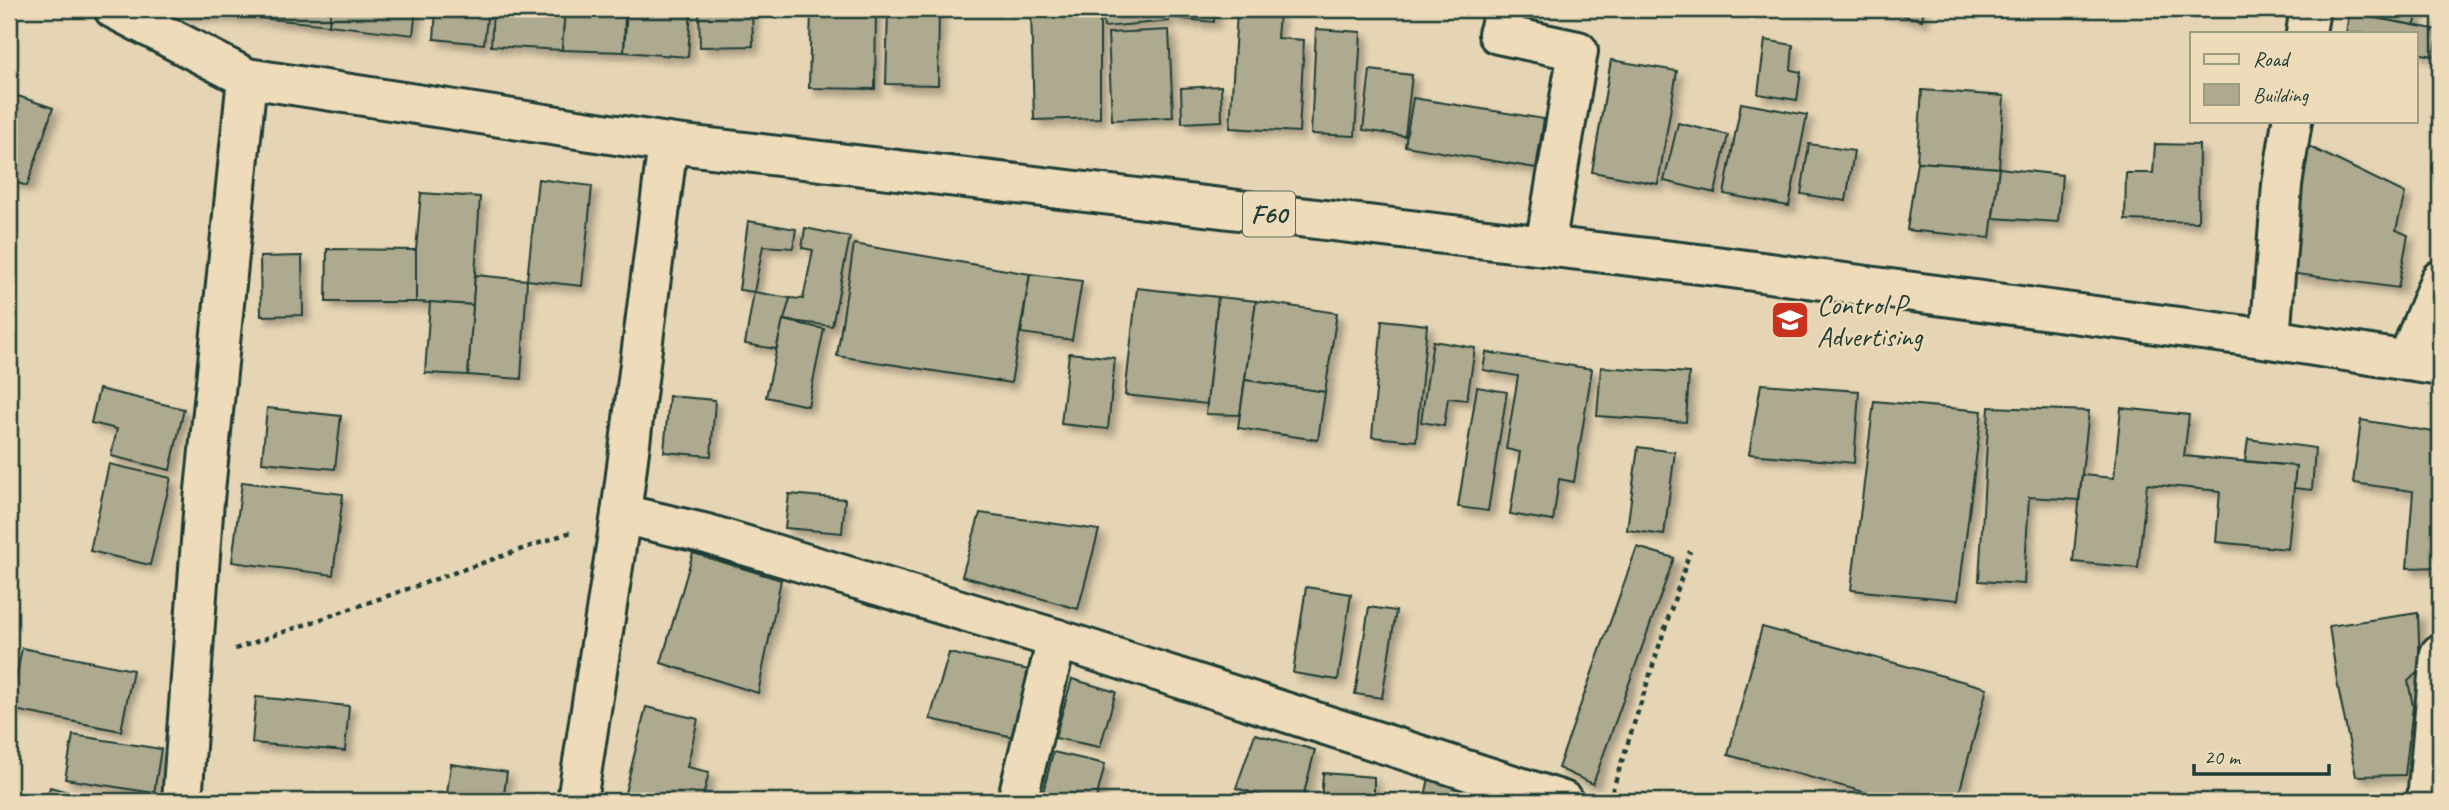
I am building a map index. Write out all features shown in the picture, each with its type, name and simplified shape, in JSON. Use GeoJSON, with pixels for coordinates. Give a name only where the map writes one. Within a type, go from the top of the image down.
{"type":"FeatureCollection","features":[{"type":"Feature","properties":{"kind":"street","name":"F60"},"geometry":{"type":"LineString","coordinates":[[114,9],[247,78],[668,143],[1730,268],[2270,339],[2423,364]]}},
{"type":"Feature","properties":{"kind":"street"},"geometry":{"type":"LineString","coordinates":[[1506,9],[1498,34],[1578,51],[1545,246]]}},
{"type":"Feature","properties":{"kind":"street"},"geometry":{"type":"LineString","coordinates":[[2306,32],[2310,9]]}},
{"type":"Feature","properties":{"kind":"street"},"geometry":{"type":"LineString","coordinates":[[182,801],[204,500],[247,78]]}},
{"type":"Feature","properties":{"kind":"street"},"geometry":{"type":"LineString","coordinates":[[2270,339],[2282,186],[2292,122]]}},
{"type":"Feature","properties":{"kind":"street"},"geometry":{"type":"LineString","coordinates":[[577,801],[621,514],[668,143]]}},
{"type":"Feature","properties":{"kind":"street"},"geometry":{"type":"LineString","coordinates":[[2423,364],[2440,280]]}},
{"type":"Feature","properties":{"kind":"street"},"geometry":{"type":"LineString","coordinates":[[621,514],[708,534],[1057,639],[1563,801]]}},
{"type":"Feature","properties":{"kind":"street"},"geometry":{"type":"LineString","coordinates":[[1017,801],[1057,639]]}},
{"type":"Feature","properties":{"kind":"street"},"geometry":{"type":"LineString","coordinates":[[2427,801],[2440,654]]}},
{"type":"Feature","properties":{"kind":"path"},"geometry":{"type":"LineString","coordinates":[[192,664],[621,514]]}},
{"type":"Feature","properties":{"kind":"path"},"geometry":{"type":"LineString","coordinates":[[1609,801],[1690,551]]}},
{"type":"Feature","properties":{"kind":"building"},"geometry":{"type":"Polygon","coordinates":[[[179,9],[240,9],[240,17],[179,14],[179,9]]]}},
{"type":"Feature","properties":{"kind":"building"},"geometry":{"type":"Polygon","coordinates":[[[240,9],[331,9],[329,25],[240,16],[240,9]]]}},
{"type":"Feature","properties":{"kind":"building"},"geometry":{"type":"Polygon","coordinates":[[[331,9],[416,9],[413,35],[329,25],[331,9]]]}},
{"type":"Feature","properties":{"kind":"building"},"geometry":{"type":"Polygon","coordinates":[[[436,9],[488,9],[484,44],[434,39],[436,9]]]}},
{"type":"Feature","properties":{"kind":"building"},"geometry":{"type":"Polygon","coordinates":[[[493,9],[565,9],[562,50],[491,46],[493,9]]]}},
{"type":"Feature","properties":{"kind":"building"},"geometry":{"type":"Polygon","coordinates":[[[565,9],[625,9],[624,52],[562,50],[565,9]]]}},
{"type":"Feature","properties":{"kind":"building"},"geometry":{"type":"Polygon","coordinates":[[[627,9],[691,9],[688,57],[624,52],[627,9]]]}},
{"type":"Feature","properties":{"kind":"building"},"geometry":{"type":"Polygon","coordinates":[[[699,9],[752,9],[753,46],[700,47],[699,9]]]}},
{"type":"Feature","properties":{"kind":"building"},"geometry":{"type":"Polygon","coordinates":[[[811,9],[876,9],[875,89],[809,88],[811,9]]]}},
{"type":"Feature","properties":{"kind":"building"},"geometry":{"type":"Polygon","coordinates":[[[888,9],[939,9],[938,85],[886,84],[888,9]]]}},
{"type":"Feature","properties":{"kind":"building"},"geometry":{"type":"Polygon","coordinates":[[[1031,9],[1100,9],[1100,118],[1034,120],[1031,9]]]}},
{"type":"Feature","properties":{"kind":"building"},"geometry":{"type":"Polygon","coordinates":[[[1102,9],[1167,9],[1169,21],[1104,27],[1102,9]]]}},
{"type":"Feature","properties":{"kind":"building"},"geometry":{"type":"Polygon","coordinates":[[[1174,9],[1215,9],[1214,22],[1173,18],[1174,9]]]}},
{"type":"Feature","properties":{"kind":"building"},"geometry":{"type":"Polygon","coordinates":[[[1877,9],[1924,9],[1922,20],[1877,9]]]}},
{"type":"Feature","properties":{"kind":"building"},"geometry":{"type":"Polygon","coordinates":[[[2365,9],[2418,9],[2415,25],[2364,16],[2365,9]]]}},
{"type":"Feature","properties":{"kind":"building"},"geometry":{"type":"Polygon","coordinates":[[[1237,11],[1279,14],[1277,38],[1304,40],[1299,132],[1230,128],[1237,11]]]}},
{"type":"Feature","properties":{"kind":"building"},"geometry":{"type":"Polygon","coordinates":[[[2349,13],[2439,30],[2434,56],[2418,53],[2418,32],[2346,32],[2349,13]]]}},
{"type":"Feature","properties":{"kind":"building"},"geometry":{"type":"Polygon","coordinates":[[[1316,29],[1361,32],[1355,136],[1311,134],[1316,29]]]}},
{"type":"Feature","properties":{"kind":"building"},"geometry":{"type":"Polygon","coordinates":[[[1169,30],[1173,117],[1112,120],[1108,33],[1169,30]]]}},
{"type":"Feature","properties":{"kind":"building"},"geometry":{"type":"Polygon","coordinates":[[[1765,40],[1793,45],[1791,70],[1801,72],[1797,100],[1758,94],[1765,40]]]}},
{"type":"Feature","properties":{"kind":"building"},"geometry":{"type":"Polygon","coordinates":[[[1611,60],[1677,71],[1658,184],[1592,172],[1611,60]]]}},
{"type":"Feature","properties":{"kind":"building"},"geometry":{"type":"Polygon","coordinates":[[[1370,70],[1412,75],[1405,136],[1363,130],[1370,70]]]}},
{"type":"Feature","properties":{"kind":"building"},"geometry":{"type":"Polygon","coordinates":[[[1221,86],[1222,121],[1182,123],[1181,88],[1221,86]]]}},
{"type":"Feature","properties":{"kind":"building"},"geometry":{"type":"Polygon","coordinates":[[[1922,90],[2004,96],[1999,168],[1917,162],[1922,90]]]}},
{"type":"Feature","properties":{"kind":"building"},"geometry":{"type":"Polygon","coordinates":[[[9,93],[53,108],[27,186],[9,180],[9,93]]]}},
{"type":"Feature","properties":{"kind":"building"},"geometry":{"type":"Polygon","coordinates":[[[1413,98],[1544,119],[1536,168],[1405,146],[1413,98]]]}},
{"type":"Feature","properties":{"kind":"building"},"geometry":{"type":"Polygon","coordinates":[[[1741,103],[1807,115],[1789,206],[1724,194],[1741,103]]]}},
{"type":"Feature","properties":{"kind":"building"},"geometry":{"type":"Polygon","coordinates":[[[1678,123],[1728,135],[1715,193],[1664,181],[1678,123]]]}},
{"type":"Feature","properties":{"kind":"building"},"geometry":{"type":"Polygon","coordinates":[[[1809,144],[1854,151],[1846,201],[1801,194],[1809,144]]]}},
{"type":"Feature","properties":{"kind":"building"},"geometry":{"type":"Polygon","coordinates":[[[2155,144],[2199,145],[2198,222],[2125,220],[2126,173],[2153,173],[2155,144]]]}},
{"type":"Feature","properties":{"kind":"building"},"geometry":{"type":"Polygon","coordinates":[[[2308,146],[2405,193],[2396,230],[2408,235],[2398,288],[2290,273],[2308,146]]]}},
{"type":"Feature","properties":{"kind":"building"},"geometry":{"type":"Polygon","coordinates":[[[1917,162],[1999,168],[1990,238],[1907,230],[1917,162]]]}},
{"type":"Feature","properties":{"kind":"building"},"geometry":{"type":"Polygon","coordinates":[[[1999,168],[2062,175],[2058,222],[1993,218],[1999,168]]]}},
{"type":"Feature","properties":{"kind":"building"},"geometry":{"type":"Polygon","coordinates":[[[538,179],[592,186],[582,286],[527,280],[538,179]]]}},
{"type":"Feature","properties":{"kind":"building"},"geometry":{"type":"Polygon","coordinates":[[[421,193],[480,197],[473,305],[416,302],[416,250],[421,193]]]}},
{"type":"Feature","properties":{"kind":"building"},"geometry":{"type":"Polygon","coordinates":[[[748,221],[796,229],[793,248],[763,246],[754,292],[739,290],[748,221]]]}},
{"type":"Feature","properties":{"kind":"building"},"geometry":{"type":"Polygon","coordinates":[[[805,228],[850,237],[832,326],[783,320],[790,298],[803,299],[813,250],[802,248],[805,228]]]}},
{"type":"Feature","properties":{"kind":"building"},"geometry":{"type":"Polygon","coordinates":[[[854,244],[1030,274],[1011,383],[837,356],[854,244]]]}},
{"type":"Feature","properties":{"kind":"building"},"geometry":{"type":"Polygon","coordinates":[[[327,249],[416,250],[416,302],[326,302],[327,249]]]}},
{"type":"Feature","properties":{"kind":"building"},"geometry":{"type":"Polygon","coordinates":[[[302,256],[303,315],[261,316],[260,257],[302,256]]]}},
{"type":"Feature","properties":{"kind":"building"},"geometry":{"type":"Polygon","coordinates":[[[1030,274],[1082,281],[1072,340],[1021,333],[1030,274]]]}},
{"type":"Feature","properties":{"kind":"building"},"geometry":{"type":"Polygon","coordinates":[[[475,275],[527,280],[521,379],[468,375],[475,275]]]}},
{"type":"Feature","properties":{"kind":"building"},"geometry":{"type":"Polygon","coordinates":[[[1137,288],[1218,297],[1207,404],[1125,395],[1137,288]]]}},
{"type":"Feature","properties":{"kind":"building"},"geometry":{"type":"Polygon","coordinates":[[[754,292],[790,298],[776,349],[745,344],[754,292]]]}},
{"type":"Feature","properties":{"kind":"building"},"geometry":{"type":"Polygon","coordinates":[[[1218,297],[1256,301],[1240,415],[1206,414],[1218,297]]]}},
{"type":"Feature","properties":{"kind":"building"},"geometry":{"type":"Polygon","coordinates":[[[1256,301],[1337,313],[1325,392],[1245,380],[1256,301]]]}},
{"type":"Feature","properties":{"kind":"building"},"geometry":{"type":"Polygon","coordinates":[[[430,302],[473,305],[468,375],[425,373],[430,302]]]}},
{"type":"Feature","properties":{"kind":"building"},"geometry":{"type":"Polygon","coordinates":[[[783,320],[824,329],[808,406],[766,397],[783,320]]]}},
{"type":"Feature","properties":{"kind":"building"},"geometry":{"type":"Polygon","coordinates":[[[1382,320],[1427,325],[1416,441],[1372,437],[1382,320]]]}},
{"type":"Feature","properties":{"kind":"building"},"geometry":{"type":"Polygon","coordinates":[[[1433,341],[1475,348],[1467,400],[1448,398],[1444,426],[1421,422],[1433,341]]]}},
{"type":"Feature","properties":{"kind":"building"},"geometry":{"type":"Polygon","coordinates":[[[1486,352],[1592,369],[1574,482],[1559,479],[1553,521],[1510,514],[1520,452],[1506,449],[1518,376],[1483,370],[1486,352]]]}},
{"type":"Feature","properties":{"kind":"building"},"geometry":{"type":"Polygon","coordinates":[[[1069,353],[1115,358],[1108,429],[1061,424],[1069,353]]]}},
{"type":"Feature","properties":{"kind":"building"},"geometry":{"type":"Polygon","coordinates":[[[1601,367],[1689,373],[1686,422],[1597,416],[1601,367]]]}},
{"type":"Feature","properties":{"kind":"building"},"geometry":{"type":"Polygon","coordinates":[[[1245,380],[1325,392],[1318,440],[1238,428],[1245,380]]]}},
{"type":"Feature","properties":{"kind":"building"},"geometry":{"type":"Polygon","coordinates":[[[1761,384],[1859,391],[1854,463],[1749,454],[1761,384]]]}},
{"type":"Feature","properties":{"kind":"building"},"geometry":{"type":"Polygon","coordinates":[[[1477,387],[1507,392],[1488,511],[1458,507],[1477,387]]]}},
{"type":"Feature","properties":{"kind":"building"},"geometry":{"type":"Polygon","coordinates":[[[99,389],[184,409],[170,470],[111,456],[117,429],[91,423],[99,389]]]}},
{"type":"Feature","properties":{"kind":"building"},"geometry":{"type":"Polygon","coordinates":[[[669,396],[715,400],[711,456],[664,452],[669,396]]]}},
{"type":"Feature","properties":{"kind":"building"},"geometry":{"type":"Polygon","coordinates":[[[1874,401],[1982,411],[1958,600],[1851,590],[1874,401]]]}},
{"type":"Feature","properties":{"kind":"building"},"geometry":{"type":"Polygon","coordinates":[[[1989,407],[2089,411],[2079,500],[2029,497],[2024,584],[1979,581],[1989,407]]]}},
{"type":"Feature","properties":{"kind":"building"},"geometry":{"type":"Polygon","coordinates":[[[267,408],[341,416],[335,469],[262,462],[267,408]]]}},
{"type":"Feature","properties":{"kind":"building"},"geometry":{"type":"Polygon","coordinates":[[[2121,408],[2189,415],[2184,456],[2296,466],[2288,549],[2216,542],[2220,491],[2147,484],[2138,568],[2073,562],[2082,475],[2114,478],[2121,408]]]}},
{"type":"Feature","properties":{"kind":"building"},"geometry":{"type":"Polygon","coordinates":[[[2361,420],[2440,433],[2440,567],[2407,568],[2413,491],[2353,483],[2361,420]]]}},
{"type":"Feature","properties":{"kind":"building"},"geometry":{"type":"Polygon","coordinates":[[[2248,439],[2315,448],[2312,490],[2294,488],[2296,466],[2245,461],[2248,439]]]}},
{"type":"Feature","properties":{"kind":"building"},"geometry":{"type":"Polygon","coordinates":[[[1638,447],[1675,452],[1664,535],[1627,530],[1638,447]]]}},
{"type":"Feature","properties":{"kind":"building"},"geometry":{"type":"Polygon","coordinates":[[[109,464],[171,478],[150,565],[90,551],[109,464]]]}},
{"type":"Feature","properties":{"kind":"building"},"geometry":{"type":"Polygon","coordinates":[[[242,482],[343,494],[333,575],[232,562],[242,482]]]}},
{"type":"Feature","properties":{"kind":"building"},"geometry":{"type":"Polygon","coordinates":[[[789,494],[845,499],[842,533],[785,528],[789,494]]]}},
{"type":"Feature","properties":{"kind":"building"},"geometry":{"type":"Polygon","coordinates":[[[980,513],[1099,530],[1078,609],[962,576],[980,513]]]}},
{"type":"Feature","properties":{"kind":"building"},"geometry":{"type":"Polygon","coordinates":[[[1637,547],[1674,558],[1593,784],[1558,768],[1637,547]]]}},
{"type":"Feature","properties":{"kind":"building"},"geometry":{"type":"Polygon","coordinates":[[[693,553],[781,580],[758,693],[661,663],[693,553]]]}},
{"type":"Feature","properties":{"kind":"building"},"geometry":{"type":"Polygon","coordinates":[[[1306,587],[1351,594],[1338,680],[1293,673],[1306,587]]]}},
{"type":"Feature","properties":{"kind":"building"},"geometry":{"type":"Polygon","coordinates":[[[1369,607],[1396,611],[1382,698],[1355,694],[1369,607]]]}},
{"type":"Feature","properties":{"kind":"building"},"geometry":{"type":"Polygon","coordinates":[[[2418,613],[2420,670],[2408,681],[2413,706],[2405,775],[2356,776],[2329,626],[2418,613]]]}},
{"type":"Feature","properties":{"kind":"building"},"geometry":{"type":"Polygon","coordinates":[[[1762,627],[1987,688],[1957,801],[1897,801],[1728,755],[1762,627]]]}},
{"type":"Feature","properties":{"kind":"building"},"geometry":{"type":"Polygon","coordinates":[[[22,648],[133,670],[121,731],[10,709],[22,648]]]}},
{"type":"Feature","properties":{"kind":"building"},"geometry":{"type":"Polygon","coordinates":[[[949,653],[1029,670],[1014,737],[930,719],[949,653]]]}},
{"type":"Feature","properties":{"kind":"building"},"geometry":{"type":"Polygon","coordinates":[[[1072,679],[1116,692],[1100,747],[1055,738],[1072,679]]]}},
{"type":"Feature","properties":{"kind":"building"},"geometry":{"type":"Polygon","coordinates":[[[256,697],[349,706],[345,751],[252,743],[256,697]]]}},
{"type":"Feature","properties":{"kind":"building"},"geometry":{"type":"Polygon","coordinates":[[[646,707],[698,719],[687,767],[709,772],[702,801],[623,801],[646,707]]]}},
{"type":"Feature","properties":{"kind":"building"},"geometry":{"type":"Polygon","coordinates":[[[1255,734],[1315,750],[1302,801],[1281,801],[1236,788],[1255,734]]]}},
{"type":"Feature","properties":{"kind":"building"},"geometry":{"type":"Polygon","coordinates":[[[73,735],[161,749],[154,793],[65,779],[73,735]]]}},
{"type":"Feature","properties":{"kind":"building"},"geometry":{"type":"Polygon","coordinates":[[[1053,752],[1105,764],[1096,800],[1103,801],[1041,801],[1053,752]]]}},
{"type":"Feature","properties":{"kind":"building"},"geometry":{"type":"Polygon","coordinates":[[[451,764],[507,772],[503,801],[446,801],[451,764]]]}},
{"type":"Feature","properties":{"kind":"building"},"geometry":{"type":"Polygon","coordinates":[[[1323,773],[1374,777],[1374,801],[1321,801],[1323,773]]]}},
{"type":"Feature","properties":{"kind":"building"},"geometry":{"type":"Polygon","coordinates":[[[1429,778],[1475,787],[1473,801],[1424,801],[1429,778]]]}},
{"type":"Feature","properties":{"kind":"building"},"geometry":{"type":"Polygon","coordinates":[[[50,787],[99,801],[46,801],[50,787]]]}},
{"type":"Feature","properties":{"kind":"building"},"geometry":{"type":"Polygon","coordinates":[[[2338,796],[2375,801],[2338,801],[2338,796]]]}},
{"type":"Feature","properties":{"kind":"place","name":"Control P Advertising"},"geometry":{"type":"Point","coordinates":[1790,320]}}]}
